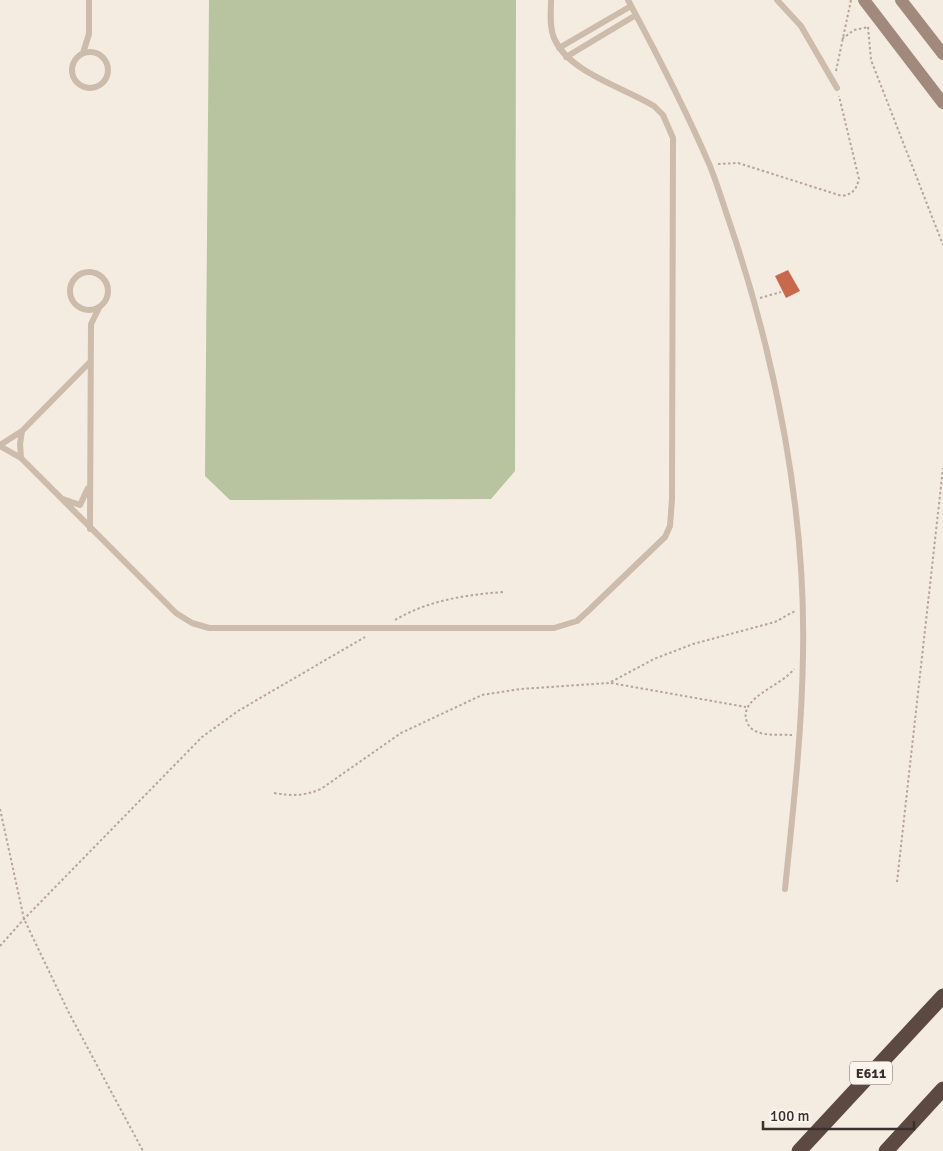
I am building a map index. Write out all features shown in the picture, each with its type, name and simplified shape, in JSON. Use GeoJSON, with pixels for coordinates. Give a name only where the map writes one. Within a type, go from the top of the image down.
{"type":"FeatureCollection","features":[{"type":"Feature","properties":{"kind":"highway"},"geometry":{"type":"LineString","coordinates":[[927,1012],[943,985]]}},
{"type":"Feature","properties":{"kind":"highway","name":"E611"},"geometry":{"type":"LineString","coordinates":[[799,1151],[943,996]]}},
{"type":"Feature","properties":{"kind":"highway"},"geometry":{"type":"LineString","coordinates":[[886,1151],[943,1090]]}},
{"type":"Feature","properties":{"kind":"main road"},"geometry":{"type":"LineString","coordinates":[[864,0],[943,103]]}},
{"type":"Feature","properties":{"kind":"main road"},"geometry":{"type":"LineString","coordinates":[[901,0],[943,54]]}},
{"type":"Feature","properties":{"kind":"lane"},"geometry":{"type":"LineString","coordinates":[[89,0],[89,34],[83,53],[74,60],[72,72],[76,82],[87,88],[98,86],[106,78],[108,66],[106,61],[97,53],[89,34]]}},
{"type":"Feature","properties":{"kind":"lane"},"geometry":{"type":"LineString","coordinates":[[90,362],[22,431],[0,446],[21,458],[176,613],[192,623],[210,628],[228,629],[554,628],[566,626],[587,612],[648,556],[665,537],[670,526],[672,499],[673,138],[663,115],[654,106],[566,57],[559,48],[551,25],[551,0]]}},
{"type":"Feature","properties":{"kind":"lane"},"geometry":{"type":"LineString","coordinates":[[777,0],[801,26],[838,88]]}},
{"type":"Feature","properties":{"kind":"lane"},"geometry":{"type":"LineString","coordinates":[[559,48],[629,3],[710,168],[755,299],[776,397],[790,480],[801,571],[803,654],[799,735],[785,889]]}},
{"type":"Feature","properties":{"kind":"lane"},"geometry":{"type":"LineString","coordinates":[[566,57],[636,15]]}},
{"type":"Feature","properties":{"kind":"lane"},"geometry":{"type":"LineString","coordinates":[[83,53],[97,53]]}},
{"type":"Feature","properties":{"kind":"lane"},"geometry":{"type":"LineString","coordinates":[[90,324],[80,308],[72,300],[70,294],[72,282],[81,274],[92,272],[103,278],[108,288],[106,300],[98,308],[90,324],[90,529]]}},
{"type":"Feature","properties":{"kind":"lane"},"geometry":{"type":"LineString","coordinates":[[80,308],[89,310],[98,308]]}},
{"type":"Feature","properties":{"kind":"lane"},"geometry":{"type":"LineString","coordinates":[[21,458],[20,444],[22,431]]}},
{"type":"Feature","properties":{"kind":"lane"},"geometry":{"type":"LineString","coordinates":[[57,496],[80,505],[84,500],[90,480]]}},
{"type":"Feature","properties":{"kind":"path"},"geometry":{"type":"LineString","coordinates":[[710,168],[728,162],[738,163],[842,196],[851,194],[857,188],[859,179],[838,88],[837,64],[850,0]]}},
{"type":"Feature","properties":{"kind":"path"},"geometry":{"type":"LineString","coordinates":[[842,40],[854,30],[868,27],[886,30]]}},
{"type":"Feature","properties":{"kind":"path"},"geometry":{"type":"LineString","coordinates":[[868,27],[871,60],[943,245]]}},
{"type":"Feature","properties":{"kind":"path"},"geometry":{"type":"LineString","coordinates":[[755,299],[781,292]]}},
{"type":"Feature","properties":{"kind":"path"},"geometry":{"type":"LineString","coordinates":[[897,882],[943,468]]}},
{"type":"Feature","properties":{"kind":"path"},"geometry":{"type":"LineString","coordinates":[[0,946],[24,919],[202,738],[238,711],[378,630],[424,606],[449,598],[503,592]]}},
{"type":"Feature","properties":{"kind":"path"},"geometry":{"type":"LineString","coordinates":[[609,683],[654,659],[693,644],[774,622],[802,605]]}},
{"type":"Feature","properties":{"kind":"path"},"geometry":{"type":"LineString","coordinates":[[799,735],[756,732],[748,726],[745,717],[746,707],[751,701],[789,675],[803,654]]}},
{"type":"Feature","properties":{"kind":"path"},"geometry":{"type":"LineString","coordinates":[[274,793],[291,796],[307,795],[321,790],[401,733],[482,696],[520,688],[609,683],[746,707]]}},
{"type":"Feature","properties":{"kind":"path"},"geometry":{"type":"LineString","coordinates":[[0,809],[24,919],[69,1014],[143,1151]]}},
{"type":"Feature","properties":{"kind":"green space"},"geometry":{"type":"Polygon","coordinates":[[[209,0],[516,0],[515,471],[491,499],[230,500],[205,476],[209,0]]]}},
{"type":"Feature","properties":{"kind":"building"},"geometry":{"type":"Polygon","coordinates":[[[788,270],[800,291],[786,298],[775,276],[788,270]]]}}]}
